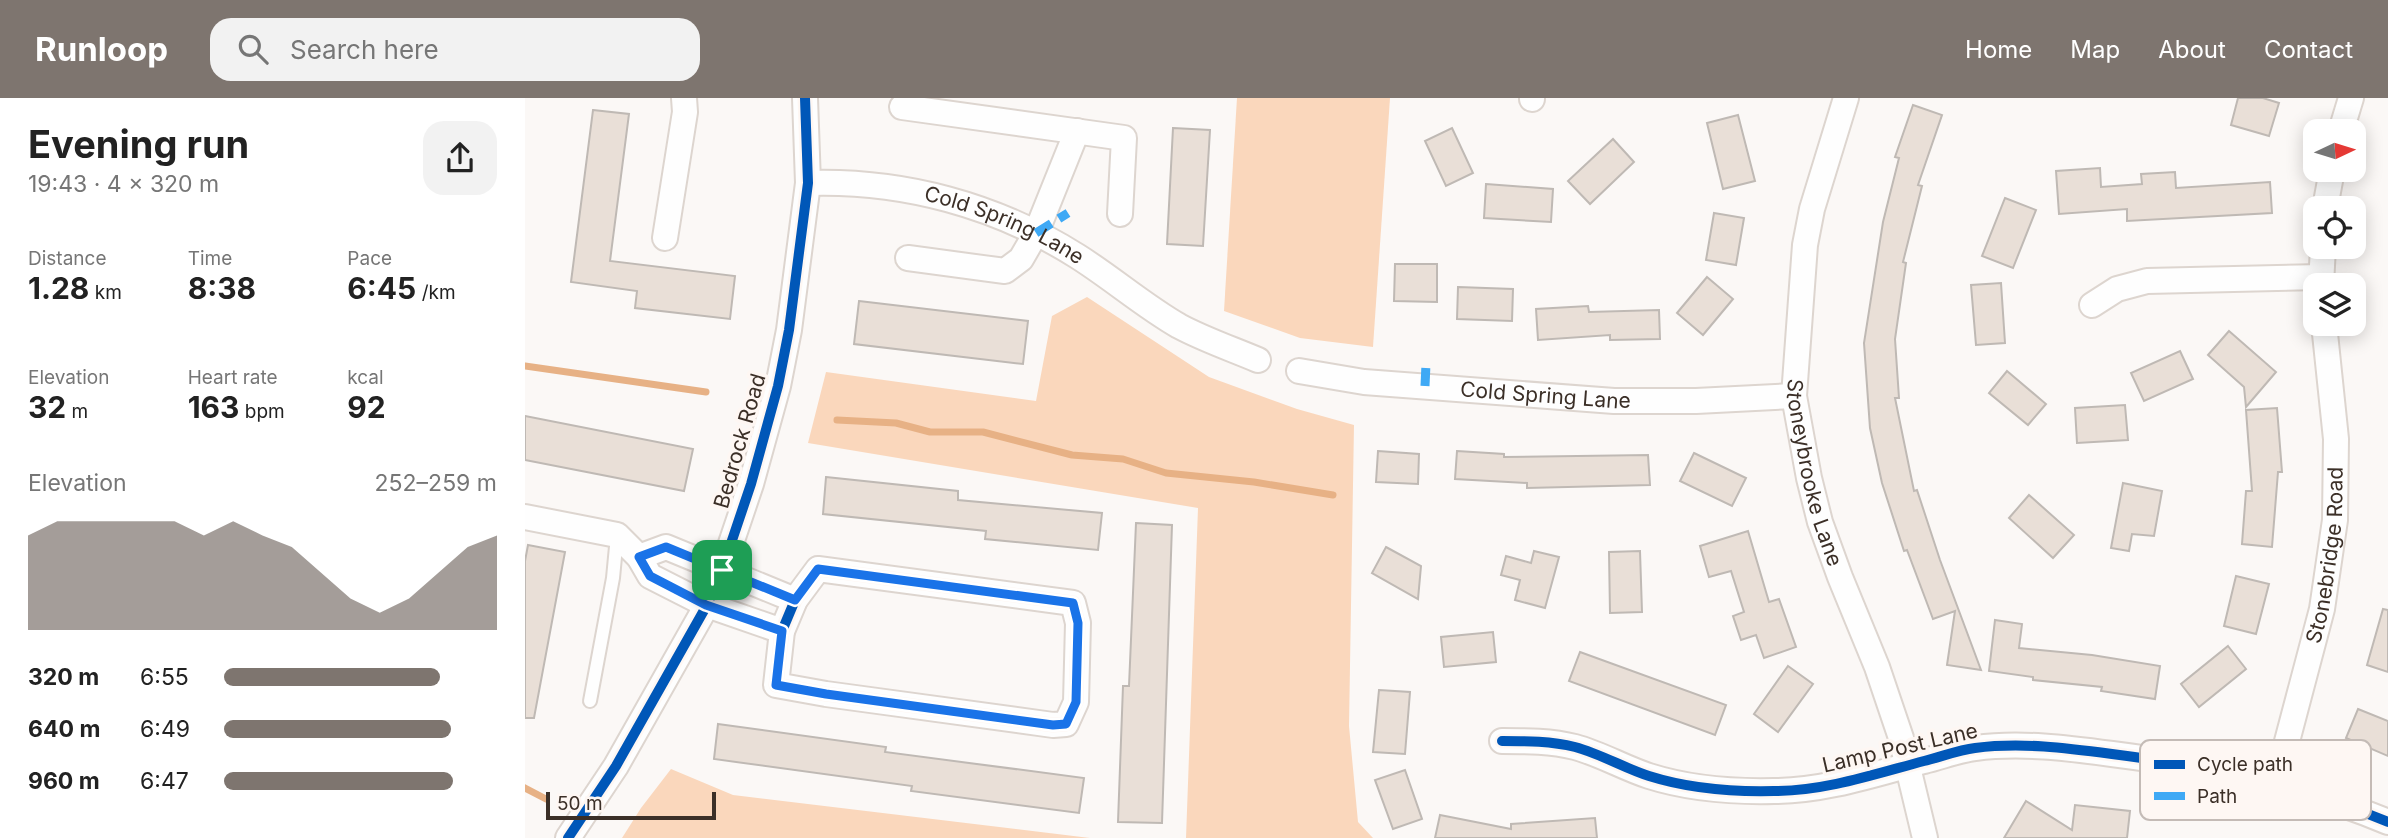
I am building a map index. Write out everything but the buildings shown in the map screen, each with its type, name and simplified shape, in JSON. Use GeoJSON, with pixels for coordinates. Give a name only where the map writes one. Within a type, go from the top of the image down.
{"type":"FeatureCollection","features":[{"type":"Feature","properties":{"kind":"street"},"geometry":{"type":"LineString","coordinates":[[665,238],[685,112],[684,98]]}},
{"type":"Feature","properties":{"kind":"street","name":"Bedrock Road"},"geometry":{"type":"LineString","coordinates":[[568,838],[616,766],[706,605],[722,570],[751,484],[778,386],[789,330],[807,183],[805,98]]}},
{"type":"Feature","properties":{"kind":"street","name":"Stoneybrooke Lane"},"geometry":{"type":"LineString","coordinates":[[1845,98],[1812,209],[1805,245],[1794,396],[1820,523],[1877,667],[1901,738],[1925,838]]}},
{"type":"Feature","properties":{"kind":"street"},"geometry":{"type":"LineString","coordinates":[[2345,119],[2351,98]]}},
{"type":"Feature","properties":{"kind":"street"},"geometry":{"type":"LineString","coordinates":[[902,107],[1124,138],[1120,214]]}},
{"type":"Feature","properties":{"kind":"street"},"geometry":{"type":"LineString","coordinates":[[908,258],[1005,271],[1021,259],[1036,233],[1077,131]]}},
{"type":"Feature","properties":{"kind":"street","name":"Cold Spring Lane"},"geometry":{"type":"LineString","coordinates":[[807,183],[834,182],[917,191],[994,213],[1075,255],[1179,326],[1258,360]]}},
{"type":"Feature","properties":{"kind":"street"},"geometry":{"type":"LineString","coordinates":[[2092,305],[2117,289],[2147,281],[2303,281]]}},
{"type":"Feature","properties":{"kind":"street","name":"Stonebridge Road"},"geometry":{"type":"LineString","coordinates":[[2287,740],[2322,609],[2335,520],[2336,439],[2325,336]]}},
{"type":"Feature","properties":{"kind":"street","name":"Cold Spring Lane"},"geometry":{"type":"LineString","coordinates":[[1300,372],[1364,382],[1614,401],[1696,401],[1794,396]]}},
{"type":"Feature","properties":{"kind":"street"},"geometry":{"type":"LineString","coordinates":[[525,517],[617,535],[639,557],[650,576],[706,605],[782,631]]}},
{"type":"Feature","properties":{"kind":"street"},"geometry":{"type":"LineString","coordinates":[[639,557],[666,547],[795,600]]}},
{"type":"Feature","properties":{"kind":"street"},"geometry":{"type":"LineString","coordinates":[[818,569],[1073,603],[1078,623],[1076,702],[1066,724],[1053,725],[776,685],[782,631],[795,600],[818,569]]}},
{"type":"Feature","properties":{"kind":"street","name":"Lamp Post Lane"},"geometry":{"type":"LineString","coordinates":[[1502,741],[1545,741],[1577,748],[1648,776],[1710,789],[1775,792],[1835,784],[1972,748],[2001,745],[2045,747],[2140,758]]}},
{"type":"Feature","properties":{"kind":"street","name":"Lamp Post Lane"},"geometry":{"type":"LineString","coordinates":[[2371,815],[2388,822]]}},
{"type":"Feature","properties":{"kind":"lane"},"geometry":{"type":"LineString","coordinates":[[590,701],[613,578],[617,535]]}},
{"type":"Feature","properties":{"kind":"shaded area"},"geometry":{"type":"Polygon","coordinates":[[[1237,98],[1390,98],[1373,347],[1300,338],[1224,311],[1237,98]]]}},
{"type":"Feature","properties":{"kind":"shaded area"},"geometry":{"type":"Polygon","coordinates":[[[1087,297],[1209,377],[1297,409],[1354,425],[1349,726],[1358,822],[1373,838],[1186,838],[1198,508],[808,443],[826,372],[1036,401],[1052,316],[1087,297]]]}},
{"type":"Feature","properties":{"kind":"shaded area"},"geometry":{"type":"Polygon","coordinates":[[[671,769],[733,795],[1090,838],[622,838],[671,769]]]}},
{"type":"Feature","properties":{"kind":"waterway"},"geometry":{"type":"LineString","coordinates":[[525,366],[706,392]]}},
{"type":"Feature","properties":{"kind":"waterway"},"geometry":{"type":"LineString","coordinates":[[837,420],[896,423],[930,432],[983,432],[1072,455],[1123,459],[1166,473],[1254,482],[1333,495]]}},
{"type":"Feature","properties":{"kind":"waterway"},"geometry":{"type":"LineString","coordinates":[[525,788],[546,799]]}},
{"type":"Feature","properties":{"kind":"marked path"},"geometry":{"type":"LineString","coordinates":[[1036,233],[1068,213]]}},
{"type":"Feature","properties":{"kind":"marked path"},"geometry":{"type":"LineString","coordinates":[[1425,386],[1426,364]]}},
{"type":"Feature","properties":{"kind":"cycle path"},"geometry":{"type":"LineString","coordinates":[[568,838],[616,766],[707,605],[722,570],[751,484],[778,386],[789,330],[808,183],[805,98]]}},
{"type":"Feature","properties":{"kind":"cycle path"},"geometry":{"type":"LineString","coordinates":[[818,569],[1073,603],[1078,623],[1076,702],[1066,724],[1053,725],[776,685],[782,631],[795,600],[818,569]]}},
{"type":"Feature","properties":{"kind":"cycle path"},"geometry":{"type":"LineString","coordinates":[[1502,741],[1566,745],[1640,773],[1680,784],[1711,789],[1758,791],[1831,785],[1975,748],[2061,748],[2140,758]]}},
{"type":"Feature","properties":{"kind":"cycle path"},"geometry":{"type":"LineString","coordinates":[[2371,815],[2388,822]]}},
{"type":"Feature","properties":{"kind":"route"},"geometry":{"type":"LineString","coordinates":[[666,547],[722,570],[795,600],[818,569],[1073,603],[1078,623],[1076,702],[1066,724],[1053,725],[776,685],[782,631],[706,605],[650,576],[639,557],[666,547]]}}]}
